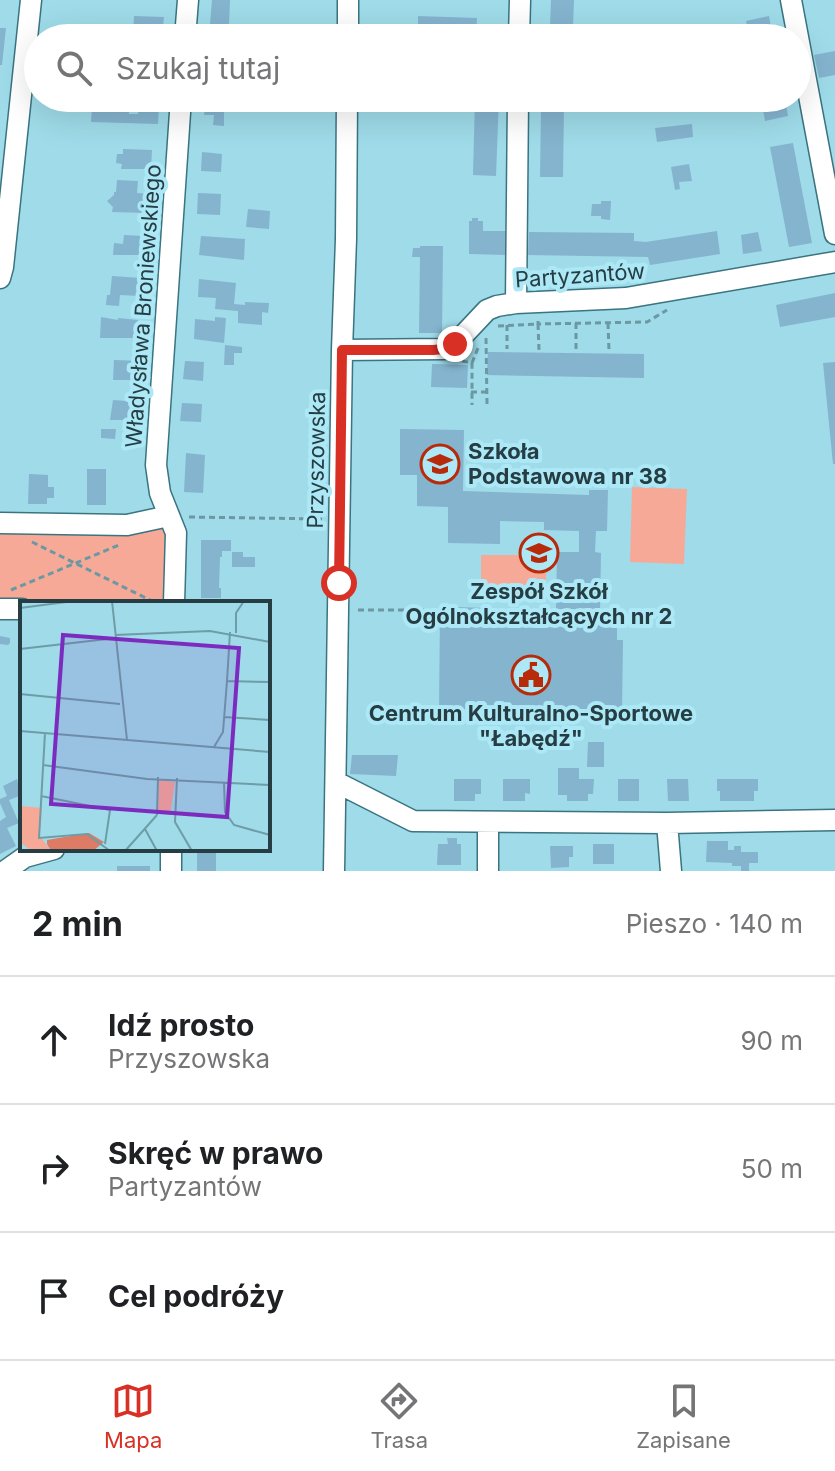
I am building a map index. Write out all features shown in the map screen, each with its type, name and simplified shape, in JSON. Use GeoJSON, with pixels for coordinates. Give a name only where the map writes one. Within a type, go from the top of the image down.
{"type":"FeatureCollection","features":[{"type":"Feature","properties":{"kind":"street"},"geometry":{"type":"LineString","coordinates":[[28,24],[31,0]]}},
{"type":"Feature","properties":{"kind":"street"},"geometry":{"type":"LineString","coordinates":[[186,24],[188,0]]}},
{"type":"Feature","properties":{"kind":"street"},"geometry":{"type":"LineString","coordinates":[[348,0],[348,24]]}},
{"type":"Feature","properties":{"kind":"street"},"geometry":{"type":"LineString","coordinates":[[519,24],[520,0]]}},
{"type":"Feature","properties":{"kind":"street"},"geometry":{"type":"LineString","coordinates":[[791,0],[796,24]]}},
{"type":"Feature","properties":{"kind":"street"},"geometry":{"type":"LineString","coordinates":[[0,278],[24,67]]}},
{"type":"Feature","properties":{"kind":"street"},"geometry":{"type":"LineString","coordinates":[[811,106],[835,234]]}},
{"type":"Feature","properties":{"kind":"street","name":"Władysława Broniewskiego"},"geometry":{"type":"LineString","coordinates":[[174,601],[176,533],[160,493],[156,465],[180,112]]}},
{"type":"Feature","properties":{"kind":"street","name":"Przyszowska"},"geometry":{"type":"LineString","coordinates":[[334,871],[347,112]]}},
{"type":"Feature","properties":{"kind":"street"},"geometry":{"type":"LineString","coordinates":[[516,303],[518,112]]}},
{"type":"Feature","properties":{"kind":"street","name":"Partyzantów"},"geometry":{"type":"LineString","coordinates":[[342,350],[444,349],[455,344],[487,310],[497,306],[626,298],[835,262]]}},
{"type":"Feature","properties":{"kind":"street"},"geometry":{"type":"LineString","coordinates":[[0,523],[127,525],[169,516]]}},
{"type":"Feature","properties":{"kind":"street"},"geometry":{"type":"LineString","coordinates":[[336,782],[413,821],[667,823],[835,820]]}},
{"type":"Feature","properties":{"kind":"street"},"geometry":{"type":"LineString","coordinates":[[488,823],[488,871]]}},
{"type":"Feature","properties":{"kind":"street"},"geometry":{"type":"LineString","coordinates":[[667,823],[671,871]]}},
{"type":"Feature","properties":{"kind":"street"},"geometry":{"type":"LineString","coordinates":[[5,871],[25,857],[47,851]]}},
{"type":"Feature","properties":{"kind":"path"},"geometry":{"type":"LineString","coordinates":[[497,326],[647,322],[670,308]]}},
{"type":"Feature","properties":{"kind":"path"},"geometry":{"type":"LineString","coordinates":[[538,314],[539,350]]}},
{"type":"Feature","properties":{"kind":"path"},"geometry":{"type":"LineString","coordinates":[[576,323],[576,350]]}},
{"type":"Feature","properties":{"kind":"path"},"geometry":{"type":"LineString","coordinates":[[608,323],[609,351]]}},
{"type":"Feature","properties":{"kind":"path"},"geometry":{"type":"LineString","coordinates":[[507,325],[507,349]]}},
{"type":"Feature","properties":{"kind":"path"},"geometry":{"type":"LineString","coordinates":[[486,326],[487,404]]}},
{"type":"Feature","properties":{"kind":"path"},"geometry":{"type":"LineString","coordinates":[[457,361],[472,363],[472,405]]}},
{"type":"Feature","properties":{"kind":"path"},"geometry":{"type":"LineString","coordinates":[[471,392],[486,392]]}},
{"type":"Feature","properties":{"kind":"path"},"geometry":{"type":"LineString","coordinates":[[169,516],[330,519]]}},
{"type":"Feature","properties":{"kind":"path"},"geometry":{"type":"LineString","coordinates":[[25,538],[153,601]]}},
{"type":"Feature","properties":{"kind":"path"},"geometry":{"type":"LineString","coordinates":[[0,595],[117,545]]}},
{"type":"Feature","properties":{"kind":"path"},"geometry":{"type":"LineString","coordinates":[[354,610],[435,610],[435,619],[440,619]]}},
{"type":"Feature","properties":{"kind":"shaded area"},"geometry":{"type":"Polygon","coordinates":[[[632,487],[687,489],[684,564],[630,562],[632,487]]]}},
{"type":"Feature","properties":{"kind":"shaded area"},"geometry":{"type":"Polygon","coordinates":[[[156,523],[169,534],[164,601],[13,602],[0,599],[0,531],[156,523]]]}},
{"type":"Feature","properties":{"kind":"shaded area"},"geometry":{"type":"Polygon","coordinates":[[[481,555],[546,555],[546,594],[481,594],[481,555]]]}},
{"type":"Feature","properties":{"kind":"building"},"geometry":{"type":"Polygon","coordinates":[[[212,0],[230,0],[229,24],[210,24],[212,0]]]}},
{"type":"Feature","properties":{"kind":"building"},"geometry":{"type":"Polygon","coordinates":[[[551,0],[574,0],[573,24],[550,24],[551,0]]]}},
{"type":"Feature","properties":{"kind":"building"},"geometry":{"type":"Polygon","coordinates":[[[134,16],[164,17],[163,24],[134,24],[134,16]]]}},
{"type":"Feature","properties":{"kind":"building"},"geometry":{"type":"Polygon","coordinates":[[[418,16],[477,18],[477,24],[418,24],[418,16]]]}},
{"type":"Feature","properties":{"kind":"building"},"geometry":{"type":"Polygon","coordinates":[[[769,16],[770,24],[747,24],[746,21],[769,16]]]}},
{"type":"Feature","properties":{"kind":"building"},"geometry":{"type":"Polygon","coordinates":[[[0,28],[6,28],[2,65],[0,65],[0,28]]]}},
{"type":"Feature","properties":{"kind":"building"},"geometry":{"type":"Polygon","coordinates":[[[835,51],[835,75],[819,78],[814,55],[835,51]]]}},
{"type":"Feature","properties":{"kind":"building"},"geometry":{"type":"Polygon","coordinates":[[[92,112],[159,112],[158,124],[91,122],[92,112]]]}},
{"type":"Feature","properties":{"kind":"building"},"geometry":{"type":"Polygon","coordinates":[[[204,112],[224,112],[224,126],[213,125],[214,115],[204,115],[204,112]]]}},
{"type":"Feature","properties":{"kind":"building"},"geometry":{"type":"Polygon","coordinates":[[[475,112],[498,112],[496,176],[473,175],[475,112]]]}},
{"type":"Feature","properties":{"kind":"building"},"geometry":{"type":"Polygon","coordinates":[[[541,112],[564,112],[563,177],[540,177],[541,112]]]}},
{"type":"Feature","properties":{"kind":"building"},"geometry":{"type":"Polygon","coordinates":[[[763,112],[787,112],[788,116],[765,121],[763,112]]]}},
{"type":"Feature","properties":{"kind":"building"},"geometry":{"type":"Polygon","coordinates":[[[692,124],[693,137],[657,142],[655,128],[692,124]]]}},
{"type":"Feature","properties":{"kind":"building"},"geometry":{"type":"Polygon","coordinates":[[[793,143],[812,243],[789,247],[770,147],[793,143]]]}},
{"type":"Feature","properties":{"kind":"building"},"geometry":{"type":"Polygon","coordinates":[[[123,149],[152,150],[151,169],[121,169],[122,164],[116,163],[117,154],[123,154],[123,149]]]}},
{"type":"Feature","properties":{"kind":"building"},"geometry":{"type":"Polygon","coordinates":[[[202,152],[222,154],[221,172],[201,171],[202,152]]]}},
{"type":"Feature","properties":{"kind":"building"},"geometry":{"type":"Polygon","coordinates":[[[689,164],[692,181],[679,182],[680,189],[675,190],[671,167],[689,164]]]}},
{"type":"Feature","properties":{"kind":"building"},"geometry":{"type":"Polygon","coordinates":[[[117,180],[138,181],[137,193],[149,194],[148,213],[112,212],[113,207],[107,201],[116,192],[117,180]]]}},
{"type":"Feature","properties":{"kind":"building"},"geometry":{"type":"Polygon","coordinates":[[[198,193],[221,194],[220,215],[197,214],[198,193]]]}},
{"type":"Feature","properties":{"kind":"building"},"geometry":{"type":"Polygon","coordinates":[[[601,201],[611,201],[610,220],[591,216],[592,204],[601,204],[601,201]]]}},
{"type":"Feature","properties":{"kind":"building"},"geometry":{"type":"Polygon","coordinates":[[[248,209],[270,211],[269,229],[246,227],[248,209]]]}},
{"type":"Feature","properties":{"kind":"building"},"geometry":{"type":"Polygon","coordinates":[[[472,218],[483,221],[483,231],[507,231],[507,255],[469,254],[469,221],[472,218]]]}},
{"type":"Feature","properties":{"kind":"building"},"geometry":{"type":"Polygon","coordinates":[[[717,231],[720,254],[650,265],[648,257],[528,255],[529,232],[634,233],[634,241],[646,242],[717,231]]]}},
{"type":"Feature","properties":{"kind":"building"},"geometry":{"type":"Polygon","coordinates":[[[758,232],[762,251],[743,254],[741,235],[758,232]]]}},
{"type":"Feature","properties":{"kind":"building"},"geometry":{"type":"Polygon","coordinates":[[[124,235],[144,236],[143,255],[113,255],[114,243],[123,244],[124,235]]]}},
{"type":"Feature","properties":{"kind":"building"},"geometry":{"type":"Polygon","coordinates":[[[201,236],[245,239],[244,260],[199,255],[201,236]]]}},
{"type":"Feature","properties":{"kind":"building"},"geometry":{"type":"Polygon","coordinates":[[[443,246],[442,333],[419,333],[420,257],[412,257],[413,248],[443,246]]]}},
{"type":"Feature","properties":{"kind":"building"},"geometry":{"type":"Polygon","coordinates":[[[112,276],[141,278],[140,296],[120,295],[119,306],[106,305],[112,276]]]}},
{"type":"Feature","properties":{"kind":"building"},"geometry":{"type":"Polygon","coordinates":[[[199,279],[236,283],[234,304],[269,303],[268,313],[262,312],[262,325],[238,323],[238,311],[215,309],[216,298],[198,297],[199,279]]]}},
{"type":"Feature","properties":{"kind":"building"},"geometry":{"type":"Polygon","coordinates":[[[835,293],[835,317],[780,327],[776,305],[835,293]]]}},
{"type":"Feature","properties":{"kind":"building"},"geometry":{"type":"Polygon","coordinates":[[[101,317],[138,320],[137,338],[100,338],[101,317]]]}},
{"type":"Feature","properties":{"kind":"building"},"geometry":{"type":"Polygon","coordinates":[[[215,317],[226,318],[224,343],[194,339],[195,319],[215,321],[215,317]]]}},
{"type":"Feature","properties":{"kind":"building"},"geometry":{"type":"Polygon","coordinates":[[[225,345],[242,347],[242,353],[234,353],[234,365],[224,365],[225,345]]]}},
{"type":"Feature","properties":{"kind":"building"},"geometry":{"type":"Polygon","coordinates":[[[488,352],[644,354],[644,378],[487,375],[488,352]]]}},
{"type":"Feature","properties":{"kind":"building"},"geometry":{"type":"Polygon","coordinates":[[[114,360],[143,361],[142,380],[113,380],[114,360]]]}},
{"type":"Feature","properties":{"kind":"building"},"geometry":{"type":"Polygon","coordinates":[[[185,361],[204,362],[203,381],[183,379],[185,361]]]}},
{"type":"Feature","properties":{"kind":"building"},"geometry":{"type":"Polygon","coordinates":[[[835,362],[835,464],[833,464],[823,363],[835,362]]]}},
{"type":"Feature","properties":{"kind":"building"},"geometry":{"type":"Polygon","coordinates":[[[432,364],[468,365],[467,388],[431,387],[432,364]]]}},
{"type":"Feature","properties":{"kind":"building"},"geometry":{"type":"Polygon","coordinates":[[[113,400],[140,402],[139,420],[110,420],[113,400]]]}},
{"type":"Feature","properties":{"kind":"building"},"geometry":{"type":"Polygon","coordinates":[[[182,403],[202,404],[201,422],[180,421],[182,403]]]}},
{"type":"Feature","properties":{"kind":"building"},"geometry":{"type":"Polygon","coordinates":[[[101,429],[116,429],[115,439],[101,438],[101,429]]]}},
{"type":"Feature","properties":{"kind":"building"},"geometry":{"type":"Polygon","coordinates":[[[400,429],[464,430],[463,491],[589,495],[589,490],[608,490],[607,531],[596,531],[595,552],[601,553],[600,609],[590,609],[590,615],[617,616],[617,640],[623,640],[622,712],[439,709],[440,613],[455,613],[455,607],[487,608],[486,614],[488,608],[494,608],[494,614],[583,615],[584,609],[556,609],[557,552],[579,552],[579,531],[544,530],[544,522],[500,521],[500,544],[448,543],[448,507],[417,506],[417,475],[400,475],[400,429]]]}},
{"type":"Feature","properties":{"kind":"building"},"geometry":{"type":"Polygon","coordinates":[[[186,453],[205,455],[203,493],[184,492],[186,453]]]}},
{"type":"Feature","properties":{"kind":"building"},"geometry":{"type":"Polygon","coordinates":[[[87,469],[106,469],[106,505],[87,505],[87,469]]]}},
{"type":"Feature","properties":{"kind":"building"},"geometry":{"type":"Polygon","coordinates":[[[29,474],[48,475],[48,487],[54,487],[54,498],[47,498],[47,504],[28,504],[29,474]]]}},
{"type":"Feature","properties":{"kind":"building"},"geometry":{"type":"Polygon","coordinates":[[[201,540],[231,540],[231,551],[222,551],[220,557],[221,598],[201,598],[201,540]]]}},
{"type":"Feature","properties":{"kind":"building"},"geometry":{"type":"Polygon","coordinates":[[[232,552],[243,552],[243,557],[255,557],[255,567],[232,567],[232,552]]]}},
{"type":"Feature","properties":{"kind":"building"},"geometry":{"type":"Polygon","coordinates":[[[0,636],[10,638],[10,643],[0,644],[0,636]]]}},
{"type":"Feature","properties":{"kind":"building"},"geometry":{"type":"Polygon","coordinates":[[[588,742],[604,742],[604,767],[587,767],[588,742]]]}},
{"type":"Feature","properties":{"kind":"building"},"geometry":{"type":"Polygon","coordinates":[[[352,755],[398,755],[396,776],[350,774],[352,755]]]}},
{"type":"Feature","properties":{"kind":"building"},"geometry":{"type":"Polygon","coordinates":[[[558,768],[579,768],[579,779],[594,779],[593,794],[588,794],[588,801],[567,801],[567,795],[558,795],[558,768]]]}},
{"type":"Feature","properties":{"kind":"building"},"geometry":{"type":"Polygon","coordinates":[[[17,779],[20,796],[9,800],[19,823],[7,828],[16,846],[0,854],[0,821],[6,817],[0,799],[7,796],[3,786],[17,779]]]}},
{"type":"Feature","properties":{"kind":"building"},"geometry":{"type":"Polygon","coordinates":[[[454,779],[481,779],[481,794],[475,794],[475,801],[454,801],[454,779]]]}},
{"type":"Feature","properties":{"kind":"building"},"geometry":{"type":"Polygon","coordinates":[[[503,779],[530,779],[530,794],[525,793],[525,801],[503,801],[503,779]]]}},
{"type":"Feature","properties":{"kind":"building"},"geometry":{"type":"Polygon","coordinates":[[[618,779],[639,779],[639,801],[618,801],[618,779]]]}},
{"type":"Feature","properties":{"kind":"building"},"geometry":{"type":"Polygon","coordinates":[[[667,779],[688,779],[689,801],[668,801],[667,779]]]}},
{"type":"Feature","properties":{"kind":"building"},"geometry":{"type":"Polygon","coordinates":[[[717,779],[758,779],[754,801],[720,801],[717,779]]]}},
{"type":"Feature","properties":{"kind":"building"},"geometry":{"type":"Polygon","coordinates":[[[447,838],[457,838],[457,844],[461,844],[461,865],[437,865],[438,844],[448,844],[447,838]]]}},
{"type":"Feature","properties":{"kind":"building"},"geometry":{"type":"Polygon","coordinates":[[[707,841],[728,841],[728,850],[741,846],[741,852],[758,852],[758,863],[749,863],[749,871],[741,871],[741,866],[732,866],[732,863],[706,862],[707,841]]]}},
{"type":"Feature","properties":{"kind":"building"},"geometry":{"type":"Polygon","coordinates":[[[593,844],[614,844],[614,864],[593,864],[593,844]]]}},
{"type":"Feature","properties":{"kind":"building"},"geometry":{"type":"Polygon","coordinates":[[[550,846],[573,846],[569,867],[551,868],[550,846]]]}},
{"type":"Feature","properties":{"kind":"building"},"geometry":{"type":"Polygon","coordinates":[[[197,851],[216,851],[216,871],[197,871],[197,851]]]}},
{"type":"Feature","properties":{"kind":"building"},"geometry":{"type":"Polygon","coordinates":[[[117,866],[150,866],[150,871],[117,871],[117,866]]]}},
{"type":"Feature","properties":{"kind":"place","name":"Szkoła Podstawowa nr 38"},"geometry":{"type":"Point","coordinates":[440,464]}},
{"type":"Feature","properties":{"kind":"place","name":"Zespół Szkół Ogólnokształcących nr 2"},"geometry":{"type":"Point","coordinates":[539,553]}},
{"type":"Feature","properties":{"kind":"place","name":"Centrum Kulturalno-Sportowe \"Łabędź\""},"geometry":{"type":"Point","coordinates":[531,675]}},
{"type":"Feature","properties":{"kind":"route"},"geometry":{"type":"LineString","coordinates":[[339,583],[342,350],[433,350],[455,344]]}}]}
